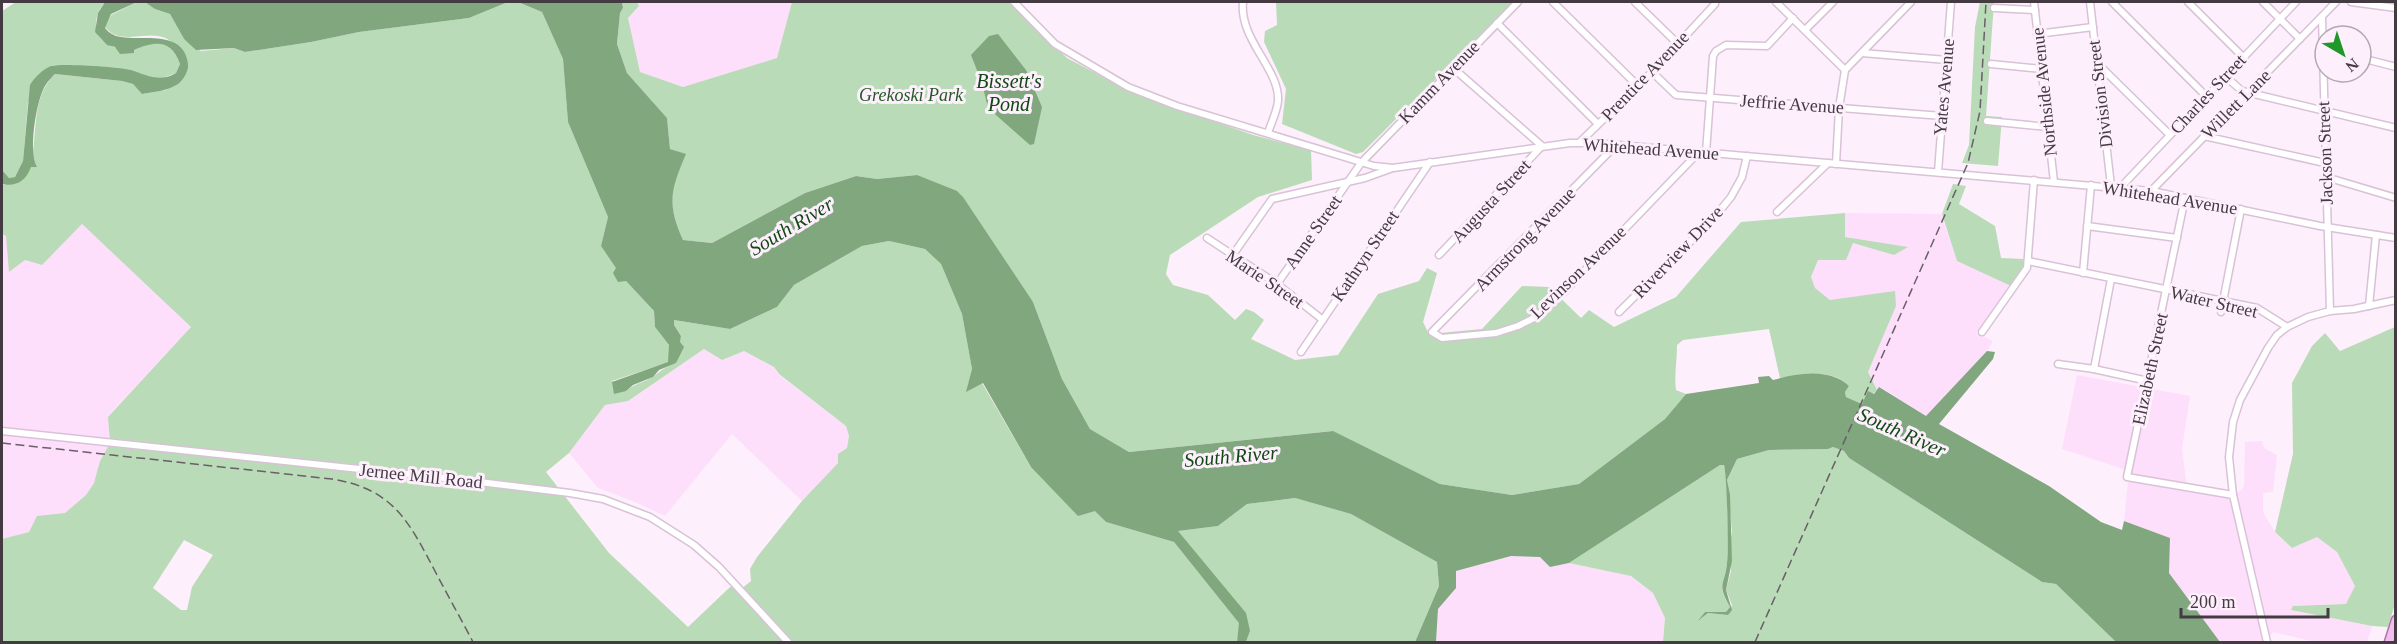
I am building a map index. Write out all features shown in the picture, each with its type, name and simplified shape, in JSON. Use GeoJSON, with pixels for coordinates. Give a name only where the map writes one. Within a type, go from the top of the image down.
{"type":"FeatureCollection","features":[{"type":"Feature","properties":{"kind":"main road"},"geometry":{"type":"LineString","coordinates":[[2389,642],[2396,620]]}},
{"type":"Feature","properties":{"kind":"street","name":"Whitehead Avenue"},"geometry":{"type":"LineString","coordinates":[[1014,2],[1055,44],[1128,87],[1177,106],[1361,163],[1393,168],[1580,142],[2121,187],[2396,238]]}},
{"type":"Feature","properties":{"kind":"street"},"geometry":{"type":"LineString","coordinates":[[1243,2],[1242,10],[1246,28],[1277,90],[1278,102],[1268,133]]}},
{"type":"Feature","properties":{"kind":"street","name":"Kamm Avenue"},"geometry":{"type":"LineString","coordinates":[[1350,180],[1361,163],[1452,67],[1518,2]]}},
{"type":"Feature","properties":{"kind":"street"},"geometry":{"type":"LineString","coordinates":[[1553,2],[1638,86]]}},
{"type":"Feature","properties":{"kind":"street"},"geometry":{"type":"LineString","coordinates":[[1635,2],[1677,43]]}},
{"type":"Feature","properties":{"kind":"street","name":"Prentice Avenue"},"geometry":{"type":"LineString","coordinates":[[1580,142],[1652,72],[1715,2]]}},
{"type":"Feature","properties":{"kind":"street"},"geometry":{"type":"LineString","coordinates":[[1776,2],[1845,70]]}},
{"type":"Feature","properties":{"kind":"street"},"geometry":{"type":"LineString","coordinates":[[1805,30],[1833,2]]}},
{"type":"Feature","properties":{"kind":"street"},"geometry":{"type":"LineString","coordinates":[[1836,164],[1839,108],[1845,70],[1911,2]]}},
{"type":"Feature","properties":{"kind":"street","name":"Yates Avenue"},"geometry":{"type":"LineString","coordinates":[[1938,172],[1951,2]]}},
{"type":"Feature","properties":{"kind":"street","name":"Northside Avenue"},"geometry":{"type":"LineString","coordinates":[[2034,2],[2054,182]]}},
{"type":"Feature","properties":{"kind":"street","name":"Division Street"},"geometry":{"type":"LineString","coordinates":[[2090,2],[2111,186]]}},
{"type":"Feature","properties":{"kind":"street"},"geometry":{"type":"LineString","coordinates":[[2112,2],[2206,96]]}},
{"type":"Feature","properties":{"kind":"street"},"geometry":{"type":"LineString","coordinates":[[2188,2],[2243,57]]}},
{"type":"Feature","properties":{"kind":"street"},"geometry":{"type":"LineString","coordinates":[[2262,2],[2300,39]]}},
{"type":"Feature","properties":{"kind":"street","name":"Charles Street"},"geometry":{"type":"LineString","coordinates":[[2121,187],[2296,2]]}},
{"type":"Feature","properties":{"kind":"street"},"geometry":{"type":"LineString","coordinates":[[2326,2],[2331,7]]}},
{"type":"Feature","properties":{"kind":"street"},"geometry":{"type":"LineString","coordinates":[[2322,17],[2336,2]]}},
{"type":"Feature","properties":{"kind":"street"},"geometry":{"type":"LineString","coordinates":[[2351,2],[2396,8]]}},
{"type":"Feature","properties":{"kind":"street"},"geometry":{"type":"LineString","coordinates":[[1994,9],[2035,10]]}},
{"type":"Feature","properties":{"kind":"street","name":"Willett Lane"},"geometry":{"type":"LineString","coordinates":[[2151,191],[2322,17]]}},
{"type":"Feature","properties":{"kind":"street","name":"Jackson Street"},"geometry":{"type":"LineString","coordinates":[[2322,17],[2322,24]]}},
{"type":"Feature","properties":{"kind":"street"},"geometry":{"type":"LineString","coordinates":[[1702,153],[1713,56],[1726,45],[1767,46],[1793,18]]}},
{"type":"Feature","properties":{"kind":"street"},"geometry":{"type":"LineString","coordinates":[[1497,23],[1598,124]]}},
{"type":"Feature","properties":{"kind":"street"},"geometry":{"type":"LineString","coordinates":[[2037,34],[2092,27]]}},
{"type":"Feature","properties":{"kind":"street"},"geometry":{"type":"LineString","coordinates":[[1862,53],[1947,60]]}},
{"type":"Feature","properties":{"kind":"street"},"geometry":{"type":"LineString","coordinates":[[2373,61],[2396,67]]}},
{"type":"Feature","properties":{"kind":"street"},"geometry":{"type":"LineString","coordinates":[[1991,64],[2041,69]]}},
{"type":"Feature","properties":{"kind":"street"},"geometry":{"type":"LineString","coordinates":[[2097,64],[2170,135]]}},
{"type":"Feature","properties":{"kind":"street"},"geometry":{"type":"LineString","coordinates":[[1452,67],[1542,146]]}},
{"type":"Feature","properties":{"kind":"street","name":"Jeffrie Avenue"},"geometry":{"type":"LineString","coordinates":[[1652,72],[1676,95],[1942,116]]}},
{"type":"Feature","properties":{"kind":"street"},"geometry":{"type":"LineString","coordinates":[[2225,76],[2242,91],[2396,128]]}},
{"type":"Feature","properties":{"kind":"street","name":"Jackson Street"},"geometry":{"type":"LineString","coordinates":[[2324,84],[2330,311]]}},
{"type":"Feature","properties":{"kind":"street"},"geometry":{"type":"LineString","coordinates":[[1987,121],[2048,127]]}},
{"type":"Feature","properties":{"kind":"street"},"geometry":{"type":"LineString","coordinates":[[2204,136],[2325,163]]}},
{"type":"Feature","properties":{"kind":"street","name":"Armstrong Avenue"},"geometry":{"type":"LineString","coordinates":[[1432,332],[1616,145]]}},
{"type":"Feature","properties":{"kind":"street","name":"Augusta Street"},"geometry":{"type":"LineString","coordinates":[[1439,255],[1542,146]]}},
{"type":"Feature","properties":{"kind":"street","name":"Levinson Avenue"},"geometry":{"type":"LineString","coordinates":[[1432,332],[1442,339],[1496,333],[1536,317],[1564,292],[1702,153]]}},
{"type":"Feature","properties":{"kind":"street","name":"Riverview Drive"},"geometry":{"type":"LineString","coordinates":[[1619,312],[1713,219],[1731,197],[1742,177],[1747,156]]}},
{"type":"Feature","properties":{"kind":"street","name":"Kathryn Street"},"geometry":{"type":"LineString","coordinates":[[1301,351],[1430,162]]}},
{"type":"Feature","properties":{"kind":"street"},"geometry":{"type":"LineString","coordinates":[[1777,212],[1828,163]]}},
{"type":"Feature","properties":{"kind":"street"},"geometry":{"type":"LineString","coordinates":[[1232,256],[1272,199],[1365,178],[1393,168]]}},
{"type":"Feature","properties":{"kind":"street"},"geometry":{"type":"LineString","coordinates":[[2326,177],[2396,198]]}},
{"type":"Feature","properties":{"kind":"street","name":"Anne Street"},"geometry":{"type":"LineString","coordinates":[[1277,284],[1350,180]]}},
{"type":"Feature","properties":{"kind":"street"},"geometry":{"type":"LineString","coordinates":[[1982,332],[2027,268],[2034,180]]}},
{"type":"Feature","properties":{"kind":"street"},"geometry":{"type":"LineString","coordinates":[[2083,273],[2091,185]]}},
{"type":"Feature","properties":{"kind":"street","name":"Elizabeth Street"},"geometry":{"type":"LineString","coordinates":[[2185,198],[2127,477],[2233,495]]}},
{"type":"Feature","properties":{"kind":"street"},"geometry":{"type":"LineString","coordinates":[[2221,312],[2241,209]]}},
{"type":"Feature","properties":{"kind":"street"},"geometry":{"type":"LineString","coordinates":[[2087,226],[2176,238]]}},
{"type":"Feature","properties":{"kind":"street"},"geometry":{"type":"LineString","coordinates":[[2369,306],[2376,235]]}},
{"type":"Feature","properties":{"kind":"street","name":"Marie Street"},"geometry":{"type":"LineString","coordinates":[[1207,238],[1277,284],[1323,320]]}},
{"type":"Feature","properties":{"kind":"street","name":"Water Street"},"geometry":{"type":"LineString","coordinates":[[2028,261],[2257,308],[2287,327]]}},
{"type":"Feature","properties":{"kind":"street"},"geometry":{"type":"LineString","coordinates":[[2094,369],[2111,279]]}},
{"type":"Feature","properties":{"kind":"street"},"geometry":{"type":"LineString","coordinates":[[2267,642],[2233,495],[2229,456],[2233,422],[2240,400],[2268,348],[2277,335],[2287,327],[2308,317],[2330,311],[2396,300]]}},
{"type":"Feature","properties":{"kind":"street"},"geometry":{"type":"LineString","coordinates":[[2058,364],[2148,381]]}},
{"type":"Feature","properties":{"kind":"street","name":"Jernee Mill Road"},"geometry":{"type":"LineString","coordinates":[[2,431],[463,480],[603,499],[650,517],[694,544],[788,642]]}},
{"type":"Feature","properties":{"kind":"shaded area"},"geometry":{"type":"Polygon","coordinates":[[[637,2],[792,2],[777,58],[683,87],[640,72],[628,18],[639,6],[637,2]]]}},
{"type":"Feature","properties":{"kind":"shaded area"},"geometry":{"type":"Polygon","coordinates":[[[1845,213],[1941,214],[1957,261],[2011,286],[1976,333],[1993,341],[1987,351],[1926,416],[1880,387],[1877,390],[1868,372],[1896,306],[1830,300],[1815,288],[1811,277],[1818,260],[1853,243],[1894,255],[1907,247],[1845,237],[1845,213]]]}},
{"type":"Feature","properties":{"kind":"shaded area"},"geometry":{"type":"Polygon","coordinates":[[[82,224],[191,327],[108,416],[110,443],[100,461],[94,483],[86,495],[65,513],[38,516],[29,532],[2,539],[2,234],[6,236],[10,271],[25,260],[42,265],[82,224]]]}},
{"type":"Feature","properties":{"kind":"shaded area"},"geometry":{"type":"Polygon","coordinates":[[[704,349],[722,360],[743,351],[774,367],[778,374],[846,426],[849,436],[847,448],[838,463],[802,501],[732,434],[665,516],[598,488],[569,453],[605,405],[628,401],[704,349]]]}},
{"type":"Feature","properties":{"kind":"shaded area"},"geometry":{"type":"Polygon","coordinates":[[[2077,375],[2190,396],[2182,449],[2187,488],[2233,495],[2241,490],[2244,486],[2245,442],[2262,441],[2264,448],[2277,455],[2273,492],[2263,493],[2263,512],[2275,532],[2292,548],[2317,537],[2337,552],[2355,586],[2347,604],[2294,606],[2291,610],[2372,626],[2367,642],[2315,642],[2273,632],[2267,642],[2220,642],[2168,573],[2170,538],[2124,521],[2129,471],[2062,449],[2077,375]]]}},
{"type":"Feature","properties":{"kind":"shaded area"},"geometry":{"type":"Polygon","coordinates":[[[1511,556],[1540,557],[1550,567],[1569,563],[1631,576],[1653,593],[1665,618],[1663,642],[1436,642],[1438,609],[1456,588],[1456,571],[1511,556]]]}},
{"type":"Feature","properties":{"kind":"green space"},"geometry":{"type":"Polygon","coordinates":[[[16,2],[105,2],[96,20],[97,31],[102,40],[112,46],[130,50],[152,43],[162,44],[172,50],[180,64],[176,73],[163,78],[52,65],[28,102],[23,161],[15,177],[9,178],[2,170],[2,11],[16,2]]]}},
{"type":"Feature","properties":{"kind":"green space"},"geometry":{"type":"Polygon","coordinates":[[[137,2],[148,2],[155,9],[170,14],[184,39],[201,51],[234,48],[245,52],[359,32],[469,18],[508,2],[518,2],[542,12],[563,59],[568,122],[608,217],[601,246],[626,281],[654,311],[655,327],[669,345],[669,362],[612,381],[626,391],[676,363],[681,336],[674,325],[674,320],[730,329],[777,307],[794,285],[862,246],[889,241],[925,249],[941,264],[962,314],[972,369],[967,391],[982,383],[1031,467],[1095,510],[1106,522],[1174,542],[1240,623],[1237,642],[2,642],[2,539],[29,532],[37,516],[65,513],[86,495],[94,483],[100,461],[110,443],[108,417],[191,327],[82,224],[42,265],[25,260],[9,272],[6,236],[2,234],[2,184],[28,173],[41,96],[55,74],[122,81],[133,84],[142,94],[166,90],[188,68],[169,40],[153,35],[127,37],[112,33],[105,27],[111,15],[137,2]],[[704,349],[628,401],[605,405],[569,453],[546,472],[609,553],[688,627],[734,584],[740,590],[751,581],[750,569],[757,557],[802,501],[838,463],[838,454],[847,448],[849,436],[846,426],[779,374],[774,367],[744,351],[722,360],[704,349]],[[184,540],[153,588],[181,610],[187,610],[192,587],[213,555],[184,540]]]}},
{"type":"Feature","properties":{"kind":"green space","name":"Grekoski Park"},"geometry":{"type":"Polygon","coordinates":[[[622,2],[637,2],[639,6],[628,18],[640,72],[683,87],[777,58],[792,2],[1009,2],[1067,58],[1131,92],[1253,135],[1311,150],[1312,180],[1258,197],[1170,255],[1166,274],[1173,285],[1208,295],[1235,320],[1246,309],[1254,312],[1264,320],[1251,339],[1295,360],[1338,355],[1378,294],[1419,281],[1427,268],[1437,273],[1423,322],[1429,334],[1482,329],[1522,286],[1549,287],[1581,318],[1589,310],[1614,327],[1676,297],[1741,222],[1845,213],[1845,237],[1908,247],[1894,255],[1853,243],[1846,260],[1818,260],[1811,277],[1815,288],[1830,300],[1895,291],[1896,306],[1868,372],[1877,390],[1862,404],[1846,397],[1845,392],[1849,386],[1833,376],[1816,374],[1780,378],[1769,329],[1683,340],[1677,345],[1675,385],[1676,390],[1686,394],[1665,419],[1579,484],[1512,495],[1440,484],[1332,431],[1129,452],[1090,429],[1062,379],[1033,302],[917,175],[877,179],[856,176],[805,193],[712,243],[683,240],[674,216],[672,198],[685,155],[670,149],[667,118],[627,73],[617,44],[622,2]]]}},
{"type":"Feature","properties":{"kind":"green space"},"geometry":{"type":"Polygon","coordinates":[[[1276,2],[1513,2],[1363,152],[1356,154],[1282,124],[1286,89],[1264,42],[1265,31],[1277,25],[1276,2]]]}},
{"type":"Feature","properties":{"kind":"green space"},"geometry":{"type":"Polygon","coordinates":[[[1980,2],[1994,2],[1986,116],[2002,117],[1998,166],[1962,163],[1969,145],[1975,27],[1980,2]]]}},
{"type":"Feature","properties":{"kind":"green space"},"geometry":{"type":"Polygon","coordinates":[[[1953,184],[1966,186],[1959,204],[1995,226],[2001,258],[2024,259],[2023,269],[2011,286],[1957,261],[1942,214],[1953,184]]]}},
{"type":"Feature","properties":{"kind":"green space"},"geometry":{"type":"Polygon","coordinates":[[[2395,327],[2396,600],[2388,627],[2291,610],[2293,606],[2346,604],[2355,586],[2337,552],[2317,537],[2292,548],[2275,532],[2293,454],[2292,383],[2312,346],[2325,333],[2340,351],[2395,327]]]}},
{"type":"Feature","properties":{"kind":"green space"},"geometry":{"type":"Polygon","coordinates":[[[1833,447],[1844,451],[1849,458],[2042,582],[2056,584],[2116,642],[1663,642],[1665,618],[1653,593],[1631,576],[1569,563],[1720,465],[1724,465],[1728,543],[1722,589],[1730,607],[1726,612],[1705,612],[1701,619],[1708,613],[1728,615],[1732,605],[1726,590],[1731,571],[1732,532],[1727,480],[1737,459],[1769,450],[1833,447]]]}},
{"type":"Feature","properties":{"kind":"green space"},"geometry":{"type":"Polygon","coordinates":[[[1295,498],[1351,514],[1437,562],[1439,586],[1415,642],[1246,642],[1250,631],[1177,531],[1218,526],[1247,504],[1295,498]]]}},
{"type":"Feature","properties":{"kind":"water"},"geometry":{"type":"Polygon","coordinates":[[[105,2],[137,2],[111,14],[105,28],[112,34],[118,37],[171,41],[185,53],[188,70],[180,82],[174,86],[142,94],[133,84],[122,81],[55,74],[43,90],[38,106],[33,140],[34,160],[37,167],[31,167],[20,182],[12,185],[2,184],[2,170],[9,178],[15,177],[23,161],[30,85],[45,69],[57,65],[103,67],[131,70],[159,78],[176,73],[180,64],[167,46],[149,45],[134,50],[134,53],[120,54],[115,47],[107,45],[95,32],[98,13],[105,2]]]}},
{"type":"Feature","properties":{"kind":"water"},"geometry":{"type":"Polygon","coordinates":[[[145,2],[508,2],[469,18],[359,32],[245,52],[234,48],[196,50],[184,39],[170,14],[155,9],[145,2]]]}},
{"type":"Feature","properties":{"kind":"water","name":"South River"},"geometry":{"type":"Polygon","coordinates":[[[518,2],[622,2],[617,44],[627,73],[667,118],[670,149],[686,154],[672,197],[674,217],[683,240],[712,243],[805,193],[856,176],[877,179],[917,175],[957,191],[1033,302],[1062,379],[1090,429],[1129,452],[1333,431],[1440,484],[1512,495],[1579,484],[1665,419],[1686,394],[1759,383],[1758,377],[1769,376],[1773,380],[1793,375],[1823,374],[1833,376],[1849,386],[1845,392],[1846,397],[1862,404],[1868,391],[1874,394],[1879,387],[1926,416],[1987,351],[1995,352],[1993,359],[1939,424],[2049,486],[2101,522],[2122,530],[2124,521],[2170,538],[2169,573],[2220,642],[2116,642],[2056,584],[2042,582],[1849,458],[1844,451],[1833,447],[1769,450],[1737,459],[1727,480],[1730,495],[1732,561],[1726,590],[1732,610],[1728,615],[1708,613],[1698,621],[1705,612],[1726,612],[1730,607],[1722,588],[1728,543],[1724,465],[1720,465],[1569,563],[1550,567],[1540,557],[1511,556],[1456,571],[1456,588],[1438,609],[1436,642],[1415,642],[1439,586],[1437,562],[1351,514],[1295,498],[1247,504],[1218,526],[1178,531],[1246,613],[1250,631],[1246,642],[1237,642],[1239,623],[1174,542],[1106,522],[1095,511],[1078,516],[1031,467],[983,383],[966,392],[972,369],[962,314],[941,264],[925,249],[889,241],[862,246],[794,285],[777,307],[730,329],[674,320],[674,325],[681,336],[680,342],[684,347],[676,363],[659,370],[653,377],[633,385],[626,391],[614,394],[612,382],[668,362],[669,345],[655,327],[654,311],[626,281],[618,282],[613,273],[616,268],[601,246],[608,217],[568,122],[563,59],[542,12],[518,2]]]}},
{"type":"Feature","properties":{"kind":"water","name":"Bissett's Pond"},"geometry":{"type":"Polygon","coordinates":[[[998,34],[1026,70],[1042,107],[1034,144],[1030,145],[988,108],[982,83],[971,55],[989,36],[998,34]]]}},
{"type":"Feature","properties":{"kind":"railway"},"geometry":{"type":"LineString","coordinates":[[1755,642],[1968,163],[1980,111],[1986,2]]}},
{"type":"Feature","properties":{"kind":"railway"},"geometry":{"type":"LineString","coordinates":[[2,443],[332,479],[371,491],[385,500],[408,523],[473,642]]}}]}
